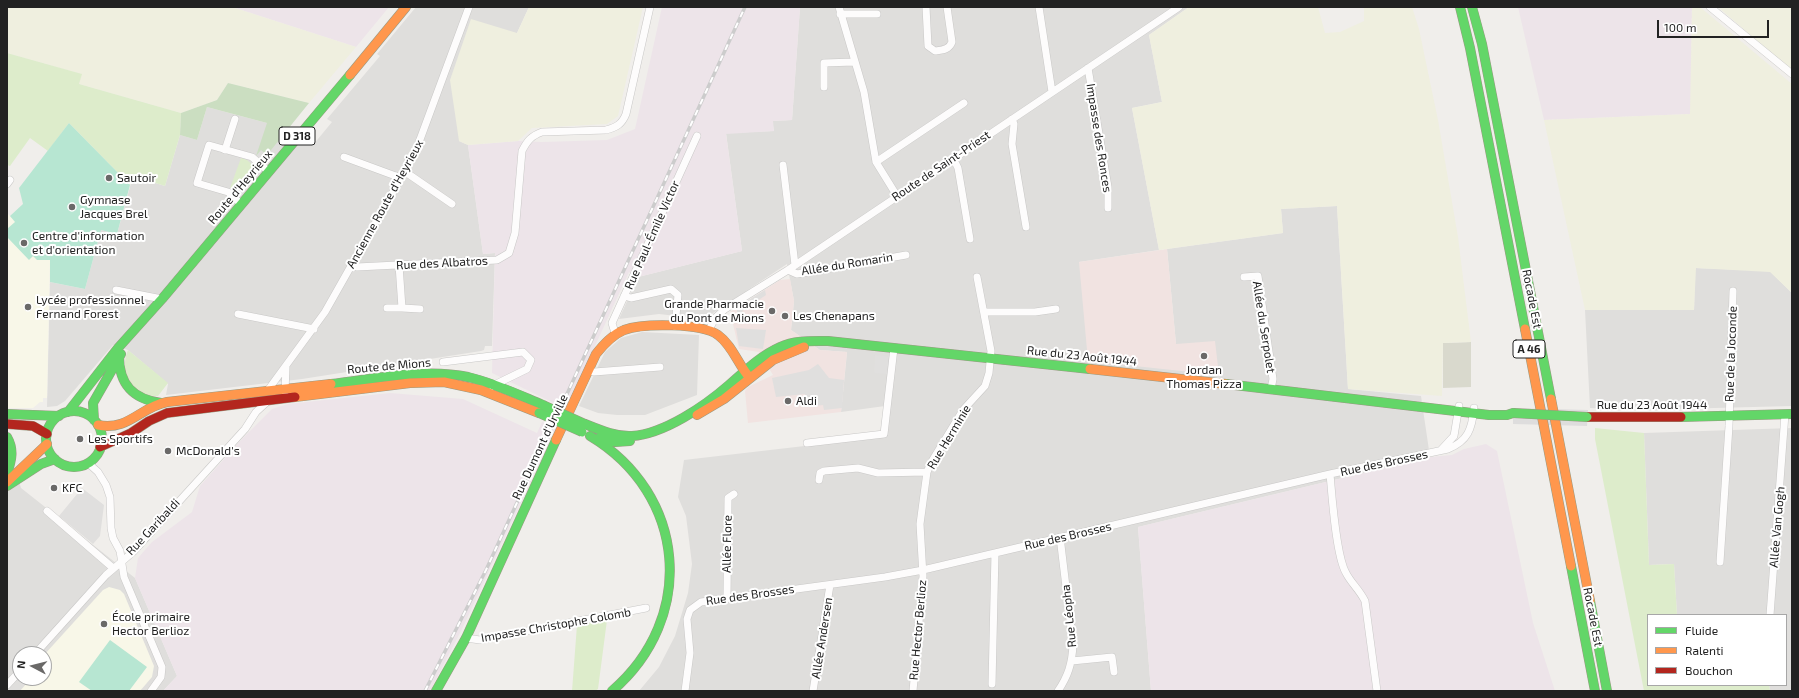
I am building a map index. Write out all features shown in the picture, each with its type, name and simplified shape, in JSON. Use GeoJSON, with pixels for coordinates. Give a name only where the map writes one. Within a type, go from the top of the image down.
{"type":"FeatureCollection","features":[{"type":"Feature","properties":{"kind":"main road","name":"Route d'Heyrieux"},"geometry":{"type":"LineString","coordinates":[[68,412],[118,348],[162,299],[406,7]]}},
{"type":"Feature","properties":{"kind":"main road","name":"Rocade Est"},"geometry":{"type":"LineString","coordinates":[[1460,7],[1485,123],[1595,691]]}},
{"type":"Feature","properties":{"kind":"main road","name":"Rocade Est"},"geometry":{"type":"LineString","coordinates":[[1472,7],[1483,52],[1607,691]]}},
{"type":"Feature","properties":{"kind":"main road","name":"Route d'Heyrieux"},"geometry":{"type":"LineString","coordinates":[[96,423],[93,403],[138,326]]}},
{"type":"Feature","properties":{"kind":"main road","name":"Rue Dumont d'Urville"},"geometry":{"type":"LineString","coordinates":[[436,691],[466,638],[588,371],[596,354],[604,342],[615,333],[635,326],[675,326],[709,330]]}},
{"type":"Feature","properties":{"kind":"main road"},"geometry":{"type":"LineString","coordinates":[[709,330],[719,336],[733,353],[746,374]]}},
{"type":"Feature","properties":{"kind":"main road","name":"Rue du 23 Août 1944"},"geometry":{"type":"LineString","coordinates":[[585,431],[634,435],[666,425],[696,410],[746,374],[754,367],[760,357],[791,344],[807,341],[828,341],[1458,408],[1507,415],[1513,413],[1641,418],[1729,417],[1789,414]]}},
{"type":"Feature","properties":{"kind":"main road"},"geometry":{"type":"LineString","coordinates":[[733,353],[754,367]]}},
{"type":"Feature","properties":{"kind":"main road","name":"Route de Mions"},"geometry":{"type":"LineString","coordinates":[[120,356],[120,372],[124,384],[135,395],[142,399],[161,403]]}},
{"type":"Feature","properties":{"kind":"main road","name":"Route de Mions"},"geometry":{"type":"LineString","coordinates":[[96,423],[114,428],[122,426],[140,413],[161,403],[408,375],[442,374],[466,377],[494,384],[541,409]]}},
{"type":"Feature","properties":{"kind":"main road","name":"Route de Mions"},"geometry":{"type":"LineString","coordinates":[[100,447],[131,433],[149,421],[167,413],[270,399],[410,383],[442,382],[486,392],[541,409]]}},
{"type":"Feature","properties":{"kind":"main road"},"geometry":{"type":"LineString","coordinates":[[541,409],[585,431],[620,457],[643,485],[659,511],[667,540],[671,568],[667,601],[659,630],[635,669],[612,691]]}},
{"type":"Feature","properties":{"kind":"main road"},"geometry":{"type":"LineString","coordinates":[[68,412],[82,413],[96,423],[100,432],[100,447],[88,463],[80,466],[62,464],[55,459],[47,444],[46,434],[53,420],[68,412]]}},
{"type":"Feature","properties":{"kind":"main road"},"geometry":{"type":"LineString","coordinates":[[7,414],[59,416]]}},
{"type":"Feature","properties":{"kind":"main road"},"geometry":{"type":"LineString","coordinates":[[7,424],[28,424],[41,429],[46,434]]}},
{"type":"Feature","properties":{"kind":"main road"},"geometry":{"type":"LineString","coordinates":[[7,437],[11,444],[12,453],[7,473]]}},
{"type":"Feature","properties":{"kind":"main road"},"geometry":{"type":"LineString","coordinates":[[7,482],[15,472],[37,456],[47,444]]}},
{"type":"Feature","properties":{"kind":"main road"},"geometry":{"type":"LineString","coordinates":[[7,486],[41,464],[55,459]]}},
{"type":"Feature","properties":{"kind":"street","name":"Ancienne Route d'Heyrieux"},"geometry":{"type":"LineString","coordinates":[[268,390],[314,329],[403,175],[421,138],[469,7]]}},
{"type":"Feature","properties":{"kind":"street","name":"Rue des Albatros"},"geometry":{"type":"LineString","coordinates":[[352,264],[357,267],[496,260],[509,253],[514,233],[522,151],[527,142],[533,136],[542,132],[606,130],[616,128],[622,123],[626,114],[650,7]]}},
{"type":"Feature","properties":{"kind":"street"},"geometry":{"type":"LineString","coordinates":[[926,7],[928,46],[935,51],[944,50],[950,46],[952,42],[947,7]]}},
{"type":"Feature","properties":{"kind":"street"},"geometry":{"type":"LineString","coordinates":[[1039,7],[1052,92]]}},
{"type":"Feature","properties":{"kind":"street","name":"Route de Saint-Priest"},"geometry":{"type":"LineString","coordinates":[[709,330],[715,318],[725,309],[788,270],[1179,7]]}},
{"type":"Feature","properties":{"kind":"street"},"geometry":{"type":"LineString","coordinates":[[1710,7],[1792,74]]}},
{"type":"Feature","properties":{"kind":"street"},"geometry":{"type":"LineString","coordinates":[[877,14],[840,11],[864,92],[876,162],[897,196]]}},
{"type":"Feature","properties":{"kind":"street"},"geometry":{"type":"LineString","coordinates":[[824,87],[824,62],[854,62]]}},
{"type":"Feature","properties":{"kind":"street","name":"Impasse des Ronces"},"geometry":{"type":"LineString","coordinates":[[1088,68],[1108,187],[1108,208]]}},
{"type":"Feature","properties":{"kind":"street"},"geometry":{"type":"LineString","coordinates":[[876,162],[964,103]]}},
{"type":"Feature","properties":{"kind":"street"},"geometry":{"type":"LineString","coordinates":[[225,150],[235,119]]}},
{"type":"Feature","properties":{"kind":"street"},"geometry":{"type":"LineString","coordinates":[[1012,119],[1014,124],[1012,144],[1026,227]]}},
{"type":"Feature","properties":{"kind":"street","name":"Rue Paul-Émile Victor"},"geometry":{"type":"LineString","coordinates":[[615,333],[612,323],[696,136]]}},
{"type":"Feature","properties":{"kind":"street"},"geometry":{"type":"LineString","coordinates":[[241,204],[228,192],[197,183],[209,145],[252,157],[268,171]]}},
{"type":"Feature","properties":{"kind":"street"},"geometry":{"type":"LineString","coordinates":[[344,157],[403,175],[452,204]]}},
{"type":"Feature","properties":{"kind":"street"},"geometry":{"type":"LineString","coordinates":[[953,158],[958,168],[970,239]]}},
{"type":"Feature","properties":{"kind":"street"},"geometry":{"type":"LineString","coordinates":[[783,165],[795,265]]}},
{"type":"Feature","properties":{"kind":"street","name":"Allée du Romarin"},"geometry":{"type":"LineString","coordinates":[[788,270],[797,274],[906,255]]}},
{"type":"Feature","properties":{"kind":"street"},"geometry":{"type":"LineString","coordinates":[[399,265],[402,308]]}},
{"type":"Feature","properties":{"kind":"street","name":"Allée du Serpolet"},"geometry":{"type":"LineString","coordinates":[[1244,277],[1258,276],[1273,379],[1271,389]]}},
{"type":"Feature","properties":{"kind":"street"},"geometry":{"type":"LineString","coordinates":[[978,277],[991,359]]}},
{"type":"Feature","properties":{"kind":"street"},"geometry":{"type":"LineString","coordinates":[[624,296],[631,298],[671,289],[678,295],[675,326]]}},
{"type":"Feature","properties":{"kind":"street"},"geometry":{"type":"LineString","coordinates":[[116,290],[162,299]]}},
{"type":"Feature","properties":{"kind":"street","name":"Rue de la Joconde"},"geometry":{"type":"LineString","coordinates":[[1720,562],[1729,417],[1733,291]]}},
{"type":"Feature","properties":{"kind":"street"},"geometry":{"type":"LineString","coordinates":[[387,308],[420,309]]}},
{"type":"Feature","properties":{"kind":"street"},"geometry":{"type":"LineString","coordinates":[[984,312],[1035,312],[1056,309]]}},
{"type":"Feature","properties":{"kind":"street"},"geometry":{"type":"LineString","coordinates":[[238,314],[314,329]]}},
{"type":"Feature","properties":{"kind":"street"},"geometry":{"type":"LineString","coordinates":[[807,443],[884,434],[894,348]]}},
{"type":"Feature","properties":{"kind":"street"},"geometry":{"type":"LineString","coordinates":[[444,362],[522,352],[531,360],[527,369],[494,384],[486,392]]}},
{"type":"Feature","properties":{"kind":"street","name":"Rue Herminie"},"geometry":{"type":"LineString","coordinates":[[923,570],[920,530],[927,472],[963,410],[985,386],[991,359]]}},
{"type":"Feature","properties":{"kind":"street"},"geometry":{"type":"LineString","coordinates":[[283,398],[286,388],[286,367]]}},
{"type":"Feature","properties":{"kind":"street"},"geometry":{"type":"LineString","coordinates":[[588,371],[594,372],[660,367]]}},
{"type":"Feature","properties":{"kind":"street","name":"Rue Garibaldi"},"geometry":{"type":"LineString","coordinates":[[42,646],[113,568],[133,552],[173,506],[245,429],[256,412],[270,399]]}},
{"type":"Feature","properties":{"kind":"street","name":"Rue des Brosses"},"geometry":{"type":"LineString","coordinates":[[1440,451],[1450,443],[1454,436],[1458,408]]}},
{"type":"Feature","properties":{"kind":"street","name":"Rue des Brosses"},"geometry":{"type":"LineString","coordinates":[[685,691],[690,653],[687,619],[694,606],[706,600],[830,585],[923,570],[1330,474],[1448,450],[1463,442],[1469,431],[1474,411]]}},
{"type":"Feature","properties":{"kind":"street","name":"Allée Van Gogh"},"geometry":{"type":"LineString","coordinates":[[1770,614],[1789,414]]}},
{"type":"Feature","properties":{"kind":"street"},"geometry":{"type":"LineString","coordinates":[[88,463],[98,472],[110,497],[112,507],[111,528],[122,561],[124,577],[162,667],[161,677],[151,691]]}},
{"type":"Feature","properties":{"kind":"street"},"geometry":{"type":"LineString","coordinates":[[819,480],[820,473],[824,471],[858,468],[878,473],[927,472]]}},
{"type":"Feature","properties":{"kind":"street"},"geometry":{"type":"LineString","coordinates":[[1330,474],[1341,559],[1346,573],[1359,589],[1365,601],[1377,691]]}},
{"type":"Feature","properties":{"kind":"street","name":"Allée Flore"},"geometry":{"type":"LineString","coordinates":[[727,598],[728,498],[734,494]]}},
{"type":"Feature","properties":{"kind":"street"},"geometry":{"type":"LineString","coordinates":[[47,511],[113,568]]}},
{"type":"Feature","properties":{"kind":"street","name":"Rue Léopha"},"geometry":{"type":"LineString","coordinates":[[1058,691],[1066,679],[1072,661],[1073,645],[1060,537]]}},
{"type":"Feature","properties":{"kind":"street"},"geometry":{"type":"LineString","coordinates":[[992,684],[995,553]]}},
{"type":"Feature","properties":{"kind":"street","name":"Rue Hector Berlioz"},"geometry":{"type":"LineString","coordinates":[[913,691],[923,570]]}},
{"type":"Feature","properties":{"kind":"street","name":"Allée Andersen"},"geometry":{"type":"LineString","coordinates":[[813,691],[830,585]]}},
{"type":"Feature","properties":{"kind":"street","name":"Impasse Christophe Colomb"},"geometry":{"type":"LineString","coordinates":[[466,638],[480,640],[646,608]]}},
{"type":"Feature","properties":{"kind":"street"},"geometry":{"type":"LineString","coordinates":[[1072,661],[1112,657],[1114,672]]}},
{"type":"Feature","properties":{"kind":"shaded area"},"geometry":{"type":"Polygon","coordinates":[[[232,7],[389,7],[356,47],[232,7]]]}},
{"type":"Feature","properties":{"kind":"shaded area"},"geometry":{"type":"Polygon","coordinates":[[[416,7],[529,7],[517,33],[459,141],[468,145],[483,254],[495,253],[492,346],[485,346],[484,350],[481,351],[302,379],[166,395],[168,384],[128,350],[113,345],[65,401],[57,406],[47,407],[50,282],[85,289],[101,230],[117,234],[133,176],[165,186],[180,135],[197,140],[207,107],[267,123],[313,145],[332,122],[327,119],[380,56],[377,54],[416,7]]]}},
{"type":"Feature","properties":{"kind":"shaded area"},"geometry":{"type":"Polygon","coordinates":[[[662,7],[800,7],[792,120],[773,121],[774,131],[726,134],[742,251],[638,277],[629,272],[566,409],[492,373],[495,253],[483,254],[468,145],[518,141],[542,142],[607,140],[635,129],[662,7]]]}},
{"type":"Feature","properties":{"kind":"shaded area"},"geometry":{"type":"Polygon","coordinates":[[[800,7],[1189,7],[1149,35],[1162,102],[1132,108],[1159,250],[1079,262],[1176,344],[1167,249],[1283,233],[1281,209],[1337,206],[1348,389],[1421,396],[1430,457],[1138,527],[1151,691],[639,691],[659,667],[675,636],[688,593],[692,564],[686,516],[678,497],[684,460],[882,437],[885,406],[841,412],[847,352],[820,350],[791,330],[794,301],[787,264],[704,319],[659,314],[619,319],[638,277],[742,251],[726,133],[774,131],[772,121],[792,120],[800,7]]]}},
{"type":"Feature","properties":{"kind":"shaded area"},"geometry":{"type":"Polygon","coordinates":[[[1518,7],[1692,7],[1691,114],[1544,120],[1518,7]]]}},
{"type":"Feature","properties":{"kind":"shaded area","name":"Lycée professionnel Fernand Forest"},"geometry":{"type":"Polygon","coordinates":[[[7,213],[41,248],[37,260],[50,260],[47,398],[43,398],[43,402],[40,402],[33,408],[7,408],[7,213]]]}},
{"type":"Feature","properties":{"kind":"shaded area"},"geometry":{"type":"Polygon","coordinates":[[[1167,249],[1176,344],[1215,341],[1219,375],[1088,361],[1079,262],[1167,249]]]}},
{"type":"Feature","properties":{"kind":"shaded area"},"geometry":{"type":"Polygon","coordinates":[[[1695,268],[1770,271],[1792,293],[1792,406],[1637,410],[1590,408],[1585,310],[1694,310],[1695,268]]]}},
{"type":"Feature","properties":{"kind":"shaded area"},"geometry":{"type":"Polygon","coordinates":[[[790,279],[794,301],[791,330],[820,350],[847,352],[841,412],[748,423],[745,391],[748,387],[773,375],[759,352],[739,349],[730,312],[780,280],[790,279]]]}},
{"type":"Feature","properties":{"kind":"shaded area"},"geometry":{"type":"Polygon","coordinates":[[[765,290],[766,295],[742,311],[747,319],[742,323],[737,313],[737,307],[765,290]]]}},
{"type":"Feature","properties":{"kind":"shaded area"},"geometry":{"type":"Polygon","coordinates":[[[736,328],[766,330],[763,349],[739,346],[736,328]]]}},
{"type":"Feature","properties":{"kind":"shaded area"},"geometry":{"type":"Polygon","coordinates":[[[642,332],[699,335],[697,395],[645,415],[598,413],[579,406],[605,352],[621,338],[642,332]]]}},
{"type":"Feature","properties":{"kind":"shaded area"},"geometry":{"type":"Polygon","coordinates":[[[1471,342],[1471,387],[1443,388],[1443,343],[1471,342]]]}},
{"type":"Feature","properties":{"kind":"shaded area"},"geometry":{"type":"Polygon","coordinates":[[[875,355],[890,357],[888,374],[874,373],[875,355]]]}},
{"type":"Feature","properties":{"kind":"shaded area"},"geometry":{"type":"Polygon","coordinates":[[[818,364],[829,378],[844,380],[842,408],[824,410],[823,405],[807,407],[805,394],[776,397],[772,378],[809,370],[818,364]]]}},
{"type":"Feature","properties":{"kind":"shaded area"},"geometry":{"type":"Polygon","coordinates":[[[390,393],[463,399],[537,433],[542,422],[556,428],[462,629],[430,691],[163,691],[177,676],[135,578],[138,558],[152,542],[192,512],[200,486],[242,439],[272,409],[288,404],[390,393]]]}},
{"type":"Feature","properties":{"kind":"shaded area"},"geometry":{"type":"Polygon","coordinates":[[[1792,428],[1792,691],[1770,691],[1769,686],[1787,686],[1787,614],[1677,614],[1674,564],[1649,565],[1644,433],[1792,428]]]}},
{"type":"Feature","properties":{"kind":"shaded area"},"geometry":{"type":"Polygon","coordinates":[[[7,442],[21,488],[135,578],[177,676],[163,691],[7,691],[7,442]]]}},
{"type":"Feature","properties":{"kind":"shaded area"},"geometry":{"type":"Polygon","coordinates":[[[1486,444],[1497,451],[1533,623],[1555,691],[1151,691],[1138,527],[1430,457],[1452,455],[1464,449],[1486,444]]]}},
{"type":"Feature","properties":{"kind":"shaded area"},"geometry":{"type":"Polygon","coordinates":[[[82,488],[104,505],[100,536],[93,544],[59,516],[82,488]]]}},
{"type":"Feature","properties":{"kind":"shaded area","name":"École primaire Hector Berlioz"},"geometry":{"type":"Polygon","coordinates":[[[109,587],[120,590],[124,594],[154,666],[152,677],[140,691],[20,691],[24,686],[52,686],[52,646],[103,590],[109,587]]]}},
{"type":"Feature","properties":{"kind":"green space"},"geometry":{"type":"Polygon","coordinates":[[[7,7],[232,7],[356,47],[309,103],[228,83],[217,100],[181,113],[79,84],[81,74],[7,53],[7,7]]]}},
{"type":"Feature","properties":{"kind":"green space"},"geometry":{"type":"Polygon","coordinates":[[[529,7],[643,7],[618,116],[607,124],[532,128],[518,141],[468,145],[459,141],[450,80],[471,19],[517,33],[529,7]]]}},
{"type":"Feature","properties":{"kind":"green space"},"geometry":{"type":"Polygon","coordinates":[[[1189,7],[1318,7],[1325,33],[1340,32],[1364,21],[1364,7],[1412,7],[1419,29],[1438,120],[1458,237],[1471,342],[1443,343],[1442,396],[1348,389],[1337,206],[1281,209],[1283,233],[1159,250],[1132,108],[1162,102],[1149,35],[1189,7]]]}},
{"type":"Feature","properties":{"kind":"green space"},"geometry":{"type":"Polygon","coordinates":[[[1692,7],[1700,7],[1792,84],[1792,293],[1770,272],[1696,268],[1694,310],[1585,310],[1544,120],[1690,114],[1692,7]]]}},
{"type":"Feature","properties":{"kind":"green space"},"geometry":{"type":"Polygon","coordinates":[[[1718,7],[1792,7],[1792,71],[1718,7]]]}},
{"type":"Feature","properties":{"kind":"green space"},"geometry":{"type":"Polygon","coordinates":[[[7,53],[82,74],[79,84],[181,113],[180,135],[165,186],[133,176],[130,185],[69,123],[48,151],[30,138],[10,166],[7,165],[7,53]]]}},
{"type":"Feature","properties":{"kind":"green space"},"geometry":{"type":"Polygon","coordinates":[[[228,83],[309,103],[267,155],[261,150],[256,156],[267,123],[207,107],[197,140],[180,135],[181,113],[217,100],[228,83]]]}},
{"type":"Feature","properties":{"kind":"green space","name":"Gymnase Jacques Brel"},"geometry":{"type":"Polygon","coordinates":[[[69,123],[130,185],[117,234],[101,230],[85,289],[50,282],[50,260],[37,260],[33,256],[29,260],[7,237],[7,229],[15,222],[10,216],[23,204],[19,188],[69,123]]]}},
{"type":"Feature","properties":{"kind":"green space"},"geometry":{"type":"Polygon","coordinates":[[[241,158],[247,160],[257,169],[236,193],[230,188],[241,158]]]}},
{"type":"Feature","properties":{"kind":"green space"},"geometry":{"type":"Polygon","coordinates":[[[128,350],[168,383],[158,396],[149,396],[141,393],[130,382],[125,367],[125,358],[128,350]]]}},
{"type":"Feature","properties":{"kind":"green space"},"geometry":{"type":"Polygon","coordinates":[[[1595,428],[1644,433],[1649,565],[1674,564],[1677,614],[1647,614],[1647,686],[1769,686],[1770,691],[1644,691],[1595,439],[1595,428]]]}},
{"type":"Feature","properties":{"kind":"green space"},"geometry":{"type":"Polygon","coordinates":[[[607,620],[598,689],[595,691],[572,691],[577,625],[607,620]]]}},
{"type":"Feature","properties":{"kind":"green space"},"geometry":{"type":"Polygon","coordinates":[[[110,640],[147,667],[129,691],[92,691],[79,682],[110,640]]]}},
{"type":"Feature","properties":{"kind":"pier"},"geometry":{"type":"Polygon","coordinates":[[[1513,408],[1588,410],[1587,426],[1513,424],[1513,408]]]}},
{"type":"Feature","properties":{"kind":"railway"},"geometry":{"type":"LineString","coordinates":[[425,691],[486,570],[745,7]]}},
{"type":"Feature","properties":{"kind":"traffic: fast"},"geometry":{"type":"LineString","coordinates":[[1460,7],[1470,48],[1525,329]]}},
{"type":"Feature","properties":{"kind":"traffic: fast"},"geometry":{"type":"LineString","coordinates":[[1472,7],[1482,44],[1551,399]]}},
{"type":"Feature","properties":{"kind":"traffic: fast"},"geometry":{"type":"LineString","coordinates":[[68,412],[118,348],[162,299],[350,75]]}},
{"type":"Feature","properties":{"kind":"traffic: fast"},"geometry":{"type":"LineString","coordinates":[[585,424],[608,433],[626,436],[644,434],[657,430],[684,418],[708,402],[766,355],[791,343],[803,341],[828,341],[1090,369]]}},
{"type":"Feature","properties":{"kind":"traffic: fast"},"geometry":{"type":"LineString","coordinates":[[94,420],[93,403],[121,354]]}},
{"type":"Feature","properties":{"kind":"traffic: fast"},"geometry":{"type":"LineString","coordinates":[[119,356],[122,375],[125,383],[130,389],[135,394],[143,398],[161,403]]}},
{"type":"Feature","properties":{"kind":"traffic: fast"},"geometry":{"type":"LineString","coordinates":[[331,384],[400,375],[451,375],[468,377],[487,382],[543,405]]}},
{"type":"Feature","properties":{"kind":"traffic: fast"},"geometry":{"type":"LineString","coordinates":[[1226,384],[1489,415],[1507,415],[1513,413]]}},
{"type":"Feature","properties":{"kind":"traffic: fast"},"geometry":{"type":"LineString","coordinates":[[543,405],[585,424]]}},
{"type":"Feature","properties":{"kind":"traffic: fast"},"geometry":{"type":"LineString","coordinates":[[74,411],[89,416],[97,424],[102,439],[97,454],[89,462],[74,467],[59,462],[51,454],[46,439],[51,424],[59,416],[74,411]]}},
{"type":"Feature","properties":{"kind":"traffic: fast"},"geometry":{"type":"LineString","coordinates":[[539,413],[582,432]]}},
{"type":"Feature","properties":{"kind":"traffic: fast"},"geometry":{"type":"LineString","coordinates":[[1513,413],[1587,417]]}},
{"type":"Feature","properties":{"kind":"traffic: fast"},"geometry":{"type":"LineString","coordinates":[[7,414],[59,416]]}},
{"type":"Feature","properties":{"kind":"traffic: fast"},"geometry":{"type":"LineString","coordinates":[[1681,417],[1792,414]]}},
{"type":"Feature","properties":{"kind":"traffic: fast"},"geometry":{"type":"LineString","coordinates":[[590,436],[622,461],[646,490],[662,523],[669,558],[668,594],[658,629],[639,661],[612,691]]}},
{"type":"Feature","properties":{"kind":"traffic: fast"},"geometry":{"type":"LineString","coordinates":[[7,437],[11,446],[12,455],[7,473]]}},
{"type":"Feature","properties":{"kind":"traffic: fast"},"geometry":{"type":"LineString","coordinates":[[599,438],[615,442],[630,441]]}},
{"type":"Feature","properties":{"kind":"traffic: fast"},"geometry":{"type":"LineString","coordinates":[[436,691],[466,638],[556,440]]}},
{"type":"Feature","properties":{"kind":"traffic: fast"},"geometry":{"type":"LineString","coordinates":[[7,486],[41,464],[55,459]]}},
{"type":"Feature","properties":{"kind":"traffic: fast"},"geometry":{"type":"LineString","coordinates":[[1571,566],[1595,691]]}},
{"type":"Feature","properties":{"kind":"traffic: fast"},"geometry":{"type":"LineString","coordinates":[[1590,601],[1607,691]]}},
{"type":"Feature","properties":{"kind":"traffic: slow"},"geometry":{"type":"LineString","coordinates":[[350,75],[406,7]]}},
{"type":"Feature","properties":{"kind":"traffic: slow"},"geometry":{"type":"LineString","coordinates":[[556,440],[596,354],[608,340],[624,330],[644,326],[672,325],[699,328],[710,331],[723,339],[749,377]]}},
{"type":"Feature","properties":{"kind":"traffic: slow"},"geometry":{"type":"LineString","coordinates":[[1525,329],[1571,566]]}},
{"type":"Feature","properties":{"kind":"traffic: slow"},"geometry":{"type":"LineString","coordinates":[[697,415],[724,399],[773,360],[804,347]]}},
{"type":"Feature","properties":{"kind":"traffic: slow"},"geometry":{"type":"LineString","coordinates":[[1090,369],[1226,384]]}},
{"type":"Feature","properties":{"kind":"traffic: slow"},"geometry":{"type":"LineString","coordinates":[[295,397],[410,383],[444,382],[481,390],[539,413]]}},
{"type":"Feature","properties":{"kind":"traffic: slow"},"geometry":{"type":"LineString","coordinates":[[98,425],[118,425],[149,409],[167,402],[331,384]]}},
{"type":"Feature","properties":{"kind":"traffic: slow"},"geometry":{"type":"LineString","coordinates":[[1551,399],[1590,601]]}},
{"type":"Feature","properties":{"kind":"traffic: slow"},"geometry":{"type":"LineString","coordinates":[[7,482],[47,444]]}},
{"type":"Feature","properties":{"kind":"traffic: jam"},"geometry":{"type":"LineString","coordinates":[[100,447],[131,433],[149,421],[167,413],[295,397]]}},
{"type":"Feature","properties":{"kind":"traffic: jam"},"geometry":{"type":"LineString","coordinates":[[1587,417],[1681,417]]}},
{"type":"Feature","properties":{"kind":"traffic: jam"},"geometry":{"type":"LineString","coordinates":[[7,424],[33,426],[47,434]]}},
{"type":"Feature","properties":{"kind":"place","name":"Sautoir"},"geometry":{"type":"Point","coordinates":[109,178]}},
{"type":"Feature","properties":{"kind":"place","name":"Gymnase Jacques Brel"},"geometry":{"type":"Point","coordinates":[72,207]}},
{"type":"Feature","properties":{"kind":"place","name":"Centre d'information et d'orientation"},"geometry":{"type":"Point","coordinates":[24,243]}},
{"type":"Feature","properties":{"kind":"place","name":"Lycée professionnel Fernand Forest"},"geometry":{"type":"Point","coordinates":[28,307]}},
{"type":"Feature","properties":{"kind":"place","name":"Grande Pharmacie du Pont de Mions"},"geometry":{"type":"Point","coordinates":[772,311]}},
{"type":"Feature","properties":{"kind":"place","name":"Les Chenapans"},"geometry":{"type":"Point","coordinates":[785,316]}},
{"type":"Feature","properties":{"kind":"place","name":"Jordan Thomas Pizza"},"geometry":{"type":"Point","coordinates":[1204,356]}},
{"type":"Feature","properties":{"kind":"place","name":"Aldi"},"geometry":{"type":"Point","coordinates":[788,401]}},
{"type":"Feature","properties":{"kind":"place","name":"Les Sportifs"},"geometry":{"type":"Point","coordinates":[80,439]}},
{"type":"Feature","properties":{"kind":"place","name":"McDonald's"},"geometry":{"type":"Point","coordinates":[168,451]}},
{"type":"Feature","properties":{"kind":"place","name":"KFC"},"geometry":{"type":"Point","coordinates":[54,488]}},
{"type":"Feature","properties":{"kind":"place","name":"École primaire Hector Berlioz"},"geometry":{"type":"Point","coordinates":[104,624]}}]}
